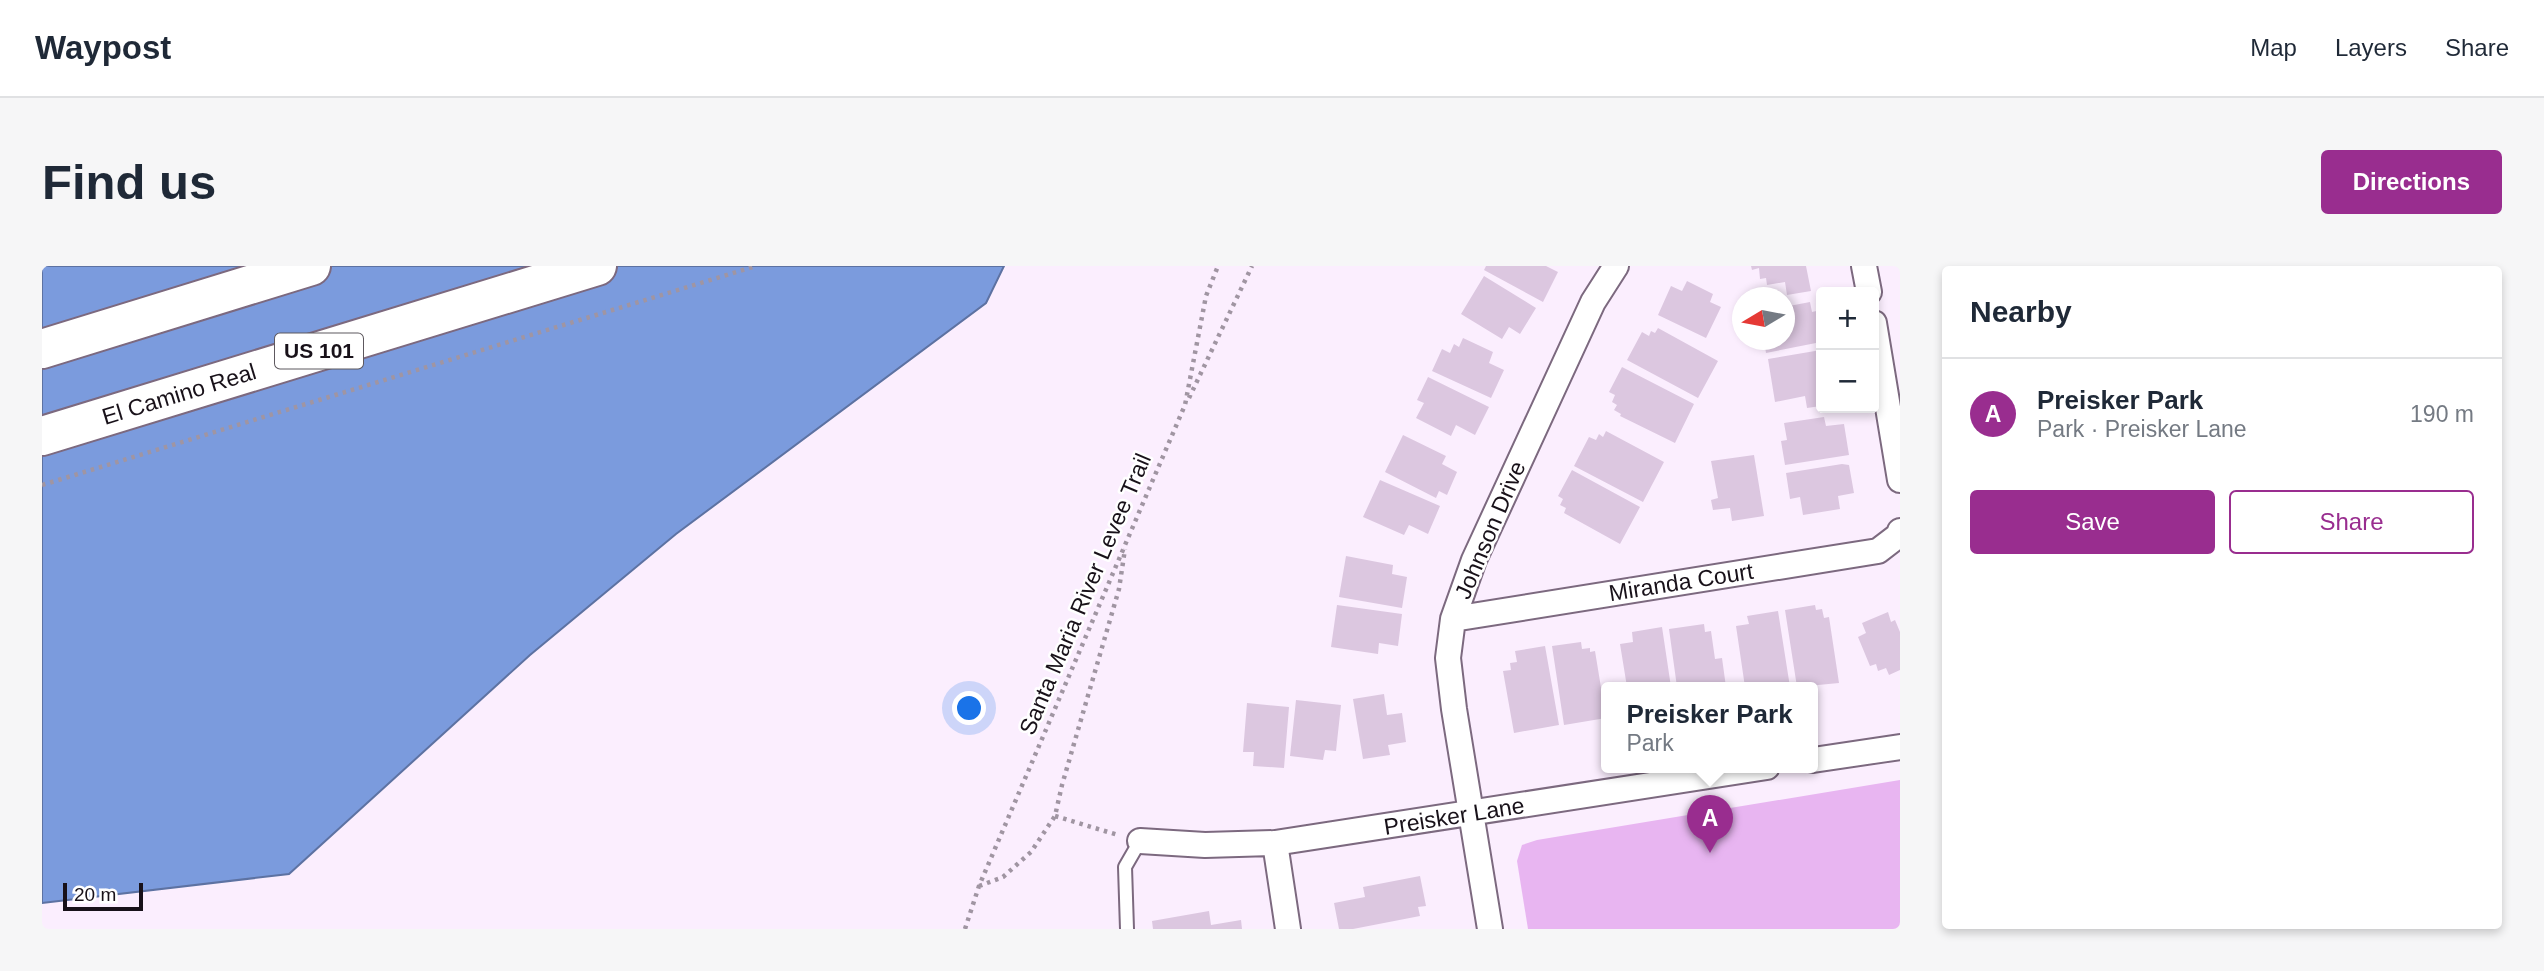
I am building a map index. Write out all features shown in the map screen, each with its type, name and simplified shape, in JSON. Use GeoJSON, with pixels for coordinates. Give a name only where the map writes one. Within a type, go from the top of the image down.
{"type":"FeatureCollection","features":[{"type":"Feature","properties":{"kind":"highway"},"geometry":{"type":"LineString","coordinates":[[42,349],[311,266]]}},
{"type":"Feature","properties":{"kind":"highway","name":"El Camino Real"},"geometry":{"type":"LineString","coordinates":[[42,436],[597,266]]}},
{"type":"Feature","properties":{"kind":"street","name":"Johnson Drive"},"geometry":{"type":"LineString","coordinates":[[1490,929],[1448,658],[1453,619],[1474,560],[1593,302],[1616,266]]}},
{"type":"Feature","properties":{"kind":"street"},"geometry":{"type":"LineString","coordinates":[[1864,266],[1868,287]]}},
{"type":"Feature","properties":{"kind":"street"},"geometry":{"type":"LineString","coordinates":[[1878,350],[1900,480]]}},
{"type":"Feature","properties":{"kind":"street","name":"Miranda Court"},"geometry":{"type":"LineString","coordinates":[[1453,619],[1878,551],[1899,536],[1900,531]]}},
{"type":"Feature","properties":{"kind":"street"},"geometry":{"type":"LineString","coordinates":[[1818,759],[1900,747]]}},
{"type":"Feature","properties":{"kind":"street","name":"Preisker Lane"},"geometry":{"type":"LineString","coordinates":[[1140,841],[1205,845],[1275,843],[1728,773]]}},
{"type":"Feature","properties":{"kind":"street"},"geometry":{"type":"LineString","coordinates":[[1275,843],[1288,929]]}},
{"type":"Feature","properties":{"kind":"lane"},"geometry":{"type":"LineString","coordinates":[[1127,929],[1125,867],[1140,841]]}},
{"type":"Feature","properties":{"kind":"path"},"geometry":{"type":"LineString","coordinates":[[42,485],[756,266]]}},
{"type":"Feature","properties":{"kind":"path","name":"Santa Maria River Levee Trail"},"geometry":{"type":"LineString","coordinates":[[965,929],[979,886],[1185,405],[1206,296],[1218,266]]}},
{"type":"Feature","properties":{"kind":"path"},"geometry":{"type":"LineString","coordinates":[[1185,405],[1252,266]]}},
{"type":"Feature","properties":{"kind":"path"},"geometry":{"type":"LineString","coordinates":[[979,886],[1003,877],[1031,852],[1055,816],[1119,589],[1126,542]]}},
{"type":"Feature","properties":{"kind":"path"},"geometry":{"type":"LineString","coordinates":[[1055,816],[1140,841]]}},
{"type":"Feature","properties":{"kind":"shaded area"},"geometry":{"type":"Polygon","coordinates":[[[1900,780],[1900,929],[1528,929],[1517,861],[1522,845],[1537,840],[1900,780]]]}},
{"type":"Feature","properties":{"kind":"water"},"geometry":{"type":"Polygon","coordinates":[[[42,266],[1004,266],[986,303],[676,534],[530,655],[289,874],[42,903],[42,266]]]}},
{"type":"Feature","properties":{"kind":"building"},"geometry":{"type":"Polygon","coordinates":[[[1486,266],[1546,266],[1558,272],[1543,302],[1484,270],[1486,266]]]}},
{"type":"Feature","properties":{"kind":"building"},"geometry":{"type":"Polygon","coordinates":[[[1751,266],[1806,266],[1811,291],[1795,294],[1795,287],[1786,287],[1785,282],[1767,285],[1766,278],[1760,279],[1759,268],[1752,270],[1751,266]]]}},
{"type":"Feature","properties":{"kind":"building"},"geometry":{"type":"Polygon","coordinates":[[[1484,276],[1536,308],[1520,334],[1509,327],[1502,339],[1461,314],[1484,276]]]}},
{"type":"Feature","properties":{"kind":"building"},"geometry":{"type":"Polygon","coordinates":[[[1687,281],[1713,294],[1710,302],[1721,307],[1706,338],[1658,315],[1671,286],[1682,291],[1687,281]]]}},
{"type":"Feature","properties":{"kind":"building"},"geometry":{"type":"Polygon","coordinates":[[[1810,302],[1812,312],[1816,311],[1816,343],[1795,347],[1795,305],[1810,302]]]}},
{"type":"Feature","properties":{"kind":"building"},"geometry":{"type":"Polygon","coordinates":[[[1658,328],[1718,361],[1698,398],[1627,360],[1642,332],[1649,336],[1651,331],[1655,333],[1658,328]]]}},
{"type":"Feature","properties":{"kind":"building"},"geometry":{"type":"Polygon","coordinates":[[[1463,338],[1493,352],[1489,363],[1504,370],[1491,398],[1432,371],[1442,349],[1450,353],[1454,344],[1459,347],[1463,338]]]}},
{"type":"Feature","properties":{"kind":"building"},"geometry":{"type":"Polygon","coordinates":[[[1816,351],[1816,407],[1807,408],[1805,396],[1775,402],[1768,359],[1816,351]]]}},
{"type":"Feature","properties":{"kind":"building"},"geometry":{"type":"Polygon","coordinates":[[[1622,367],[1694,404],[1675,443],[1620,416],[1621,414],[1614,410],[1617,405],[1612,402],[1615,395],[1609,392],[1622,367]]]}},
{"type":"Feature","properties":{"kind":"building"},"geometry":{"type":"Polygon","coordinates":[[[1428,377],[1489,407],[1475,435],[1456,425],[1451,436],[1416,418],[1424,403],[1417,400],[1428,377]]]}},
{"type":"Feature","properties":{"kind":"building"},"geometry":{"type":"Polygon","coordinates":[[[1824,417],[1826,426],[1844,424],[1849,455],[1785,465],[1781,441],[1787,440],[1784,423],[1824,417]]]}},
{"type":"Feature","properties":{"kind":"building"},"geometry":{"type":"Polygon","coordinates":[[[1606,431],[1664,462],[1643,502],[1574,466],[1589,437],[1596,440],[1599,434],[1603,437],[1606,431]]]}},
{"type":"Feature","properties":{"kind":"building"},"geometry":{"type":"Polygon","coordinates":[[[1403,435],[1446,456],[1442,464],[1457,472],[1447,495],[1439,491],[1436,498],[1385,472],[1403,435]]]}},
{"type":"Feature","properties":{"kind":"building"},"geometry":{"type":"Polygon","coordinates":[[[1754,455],[1764,516],[1732,521],[1730,508],[1713,510],[1711,500],[1718,498],[1711,461],[1754,455]]]}},
{"type":"Feature","properties":{"kind":"building"},"geometry":{"type":"Polygon","coordinates":[[[1849,465],[1854,493],[1838,496],[1840,509],[1803,515],[1800,497],[1790,499],[1786,473],[1849,465]]]}},
{"type":"Feature","properties":{"kind":"building"},"geometry":{"type":"Polygon","coordinates":[[[1572,470],[1640,507],[1620,544],[1564,513],[1566,508],[1560,505],[1563,499],[1558,496],[1572,470]]]}},
{"type":"Feature","properties":{"kind":"building"},"geometry":{"type":"Polygon","coordinates":[[[1380,480],[1440,506],[1428,534],[1409,525],[1404,535],[1363,517],[1380,480]]]}},
{"type":"Feature","properties":{"kind":"building"},"geometry":{"type":"Polygon","coordinates":[[[1346,556],[1393,565],[1392,574],[1407,577],[1402,608],[1339,597],[1346,556]]]}},
{"type":"Feature","properties":{"kind":"building"},"geometry":{"type":"Polygon","coordinates":[[[1337,605],[1402,614],[1398,646],[1379,643],[1378,654],[1331,647],[1337,605]]]}},
{"type":"Feature","properties":{"kind":"building"},"geometry":{"type":"Polygon","coordinates":[[[1815,605],[1816,610],[1822,609],[1824,618],[1829,617],[1839,683],[1818,685],[1818,682],[1796,682],[1785,610],[1815,605]]]}},
{"type":"Feature","properties":{"kind":"building"},"geometry":{"type":"Polygon","coordinates":[[[1778,611],[1789,682],[1744,682],[1736,626],[1749,624],[1747,616],[1778,611]]]}},
{"type":"Feature","properties":{"kind":"building"},"geometry":{"type":"Polygon","coordinates":[[[1888,612],[1891,622],[1895,620],[1900,632],[1900,670],[1889,675],[1886,668],[1878,671],[1876,664],[1870,666],[1858,637],[1866,633],[1862,623],[1888,612]]]}},
{"type":"Feature","properties":{"kind":"building"},"geometry":{"type":"Polygon","coordinates":[[[1704,624],[1705,632],[1711,631],[1715,659],[1722,658],[1725,682],[1676,682],[1669,629],[1704,624]]]}},
{"type":"Feature","properties":{"kind":"building"},"geometry":{"type":"Polygon","coordinates":[[[1662,627],[1670,682],[1626,682],[1620,644],[1633,642],[1632,632],[1662,627]]]}},
{"type":"Feature","properties":{"kind":"building"},"geometry":{"type":"Polygon","coordinates":[[[1581,642],[1582,649],[1590,648],[1590,652],[1595,651],[1601,688],[1601,719],[1564,725],[1552,646],[1581,642]]]}},
{"type":"Feature","properties":{"kind":"building"},"geometry":{"type":"Polygon","coordinates":[[[1545,646],[1559,725],[1514,733],[1503,671],[1511,670],[1510,663],[1517,662],[1515,651],[1545,646]]]}},
{"type":"Feature","properties":{"kind":"building"},"geometry":{"type":"Polygon","coordinates":[[[1384,694],[1387,715],[1402,713],[1406,742],[1388,745],[1390,755],[1363,759],[1353,699],[1384,694]]]}},
{"type":"Feature","properties":{"kind":"building"},"geometry":{"type":"Polygon","coordinates":[[[1296,700],[1341,705],[1336,751],[1325,750],[1323,760],[1290,756],[1296,700]]]}},
{"type":"Feature","properties":{"kind":"building"},"geometry":{"type":"Polygon","coordinates":[[[1247,703],[1289,707],[1284,768],[1253,766],[1254,752],[1243,752],[1247,703]]]}},
{"type":"Feature","properties":{"kind":"building"},"geometry":{"type":"Polygon","coordinates":[[[1420,876],[1426,906],[1418,907],[1420,916],[1353,929],[1339,929],[1334,903],[1365,897],[1363,887],[1420,876]]]}},
{"type":"Feature","properties":{"kind":"building"},"geometry":{"type":"Polygon","coordinates":[[[1209,911],[1211,925],[1241,920],[1242,929],[1153,929],[1152,921],[1209,911]]]}},
{"type":"Feature","properties":{"kind":"place","name":"Preisker Park"},"geometry":{"type":"Point","coordinates":[1710,853]}}]}
